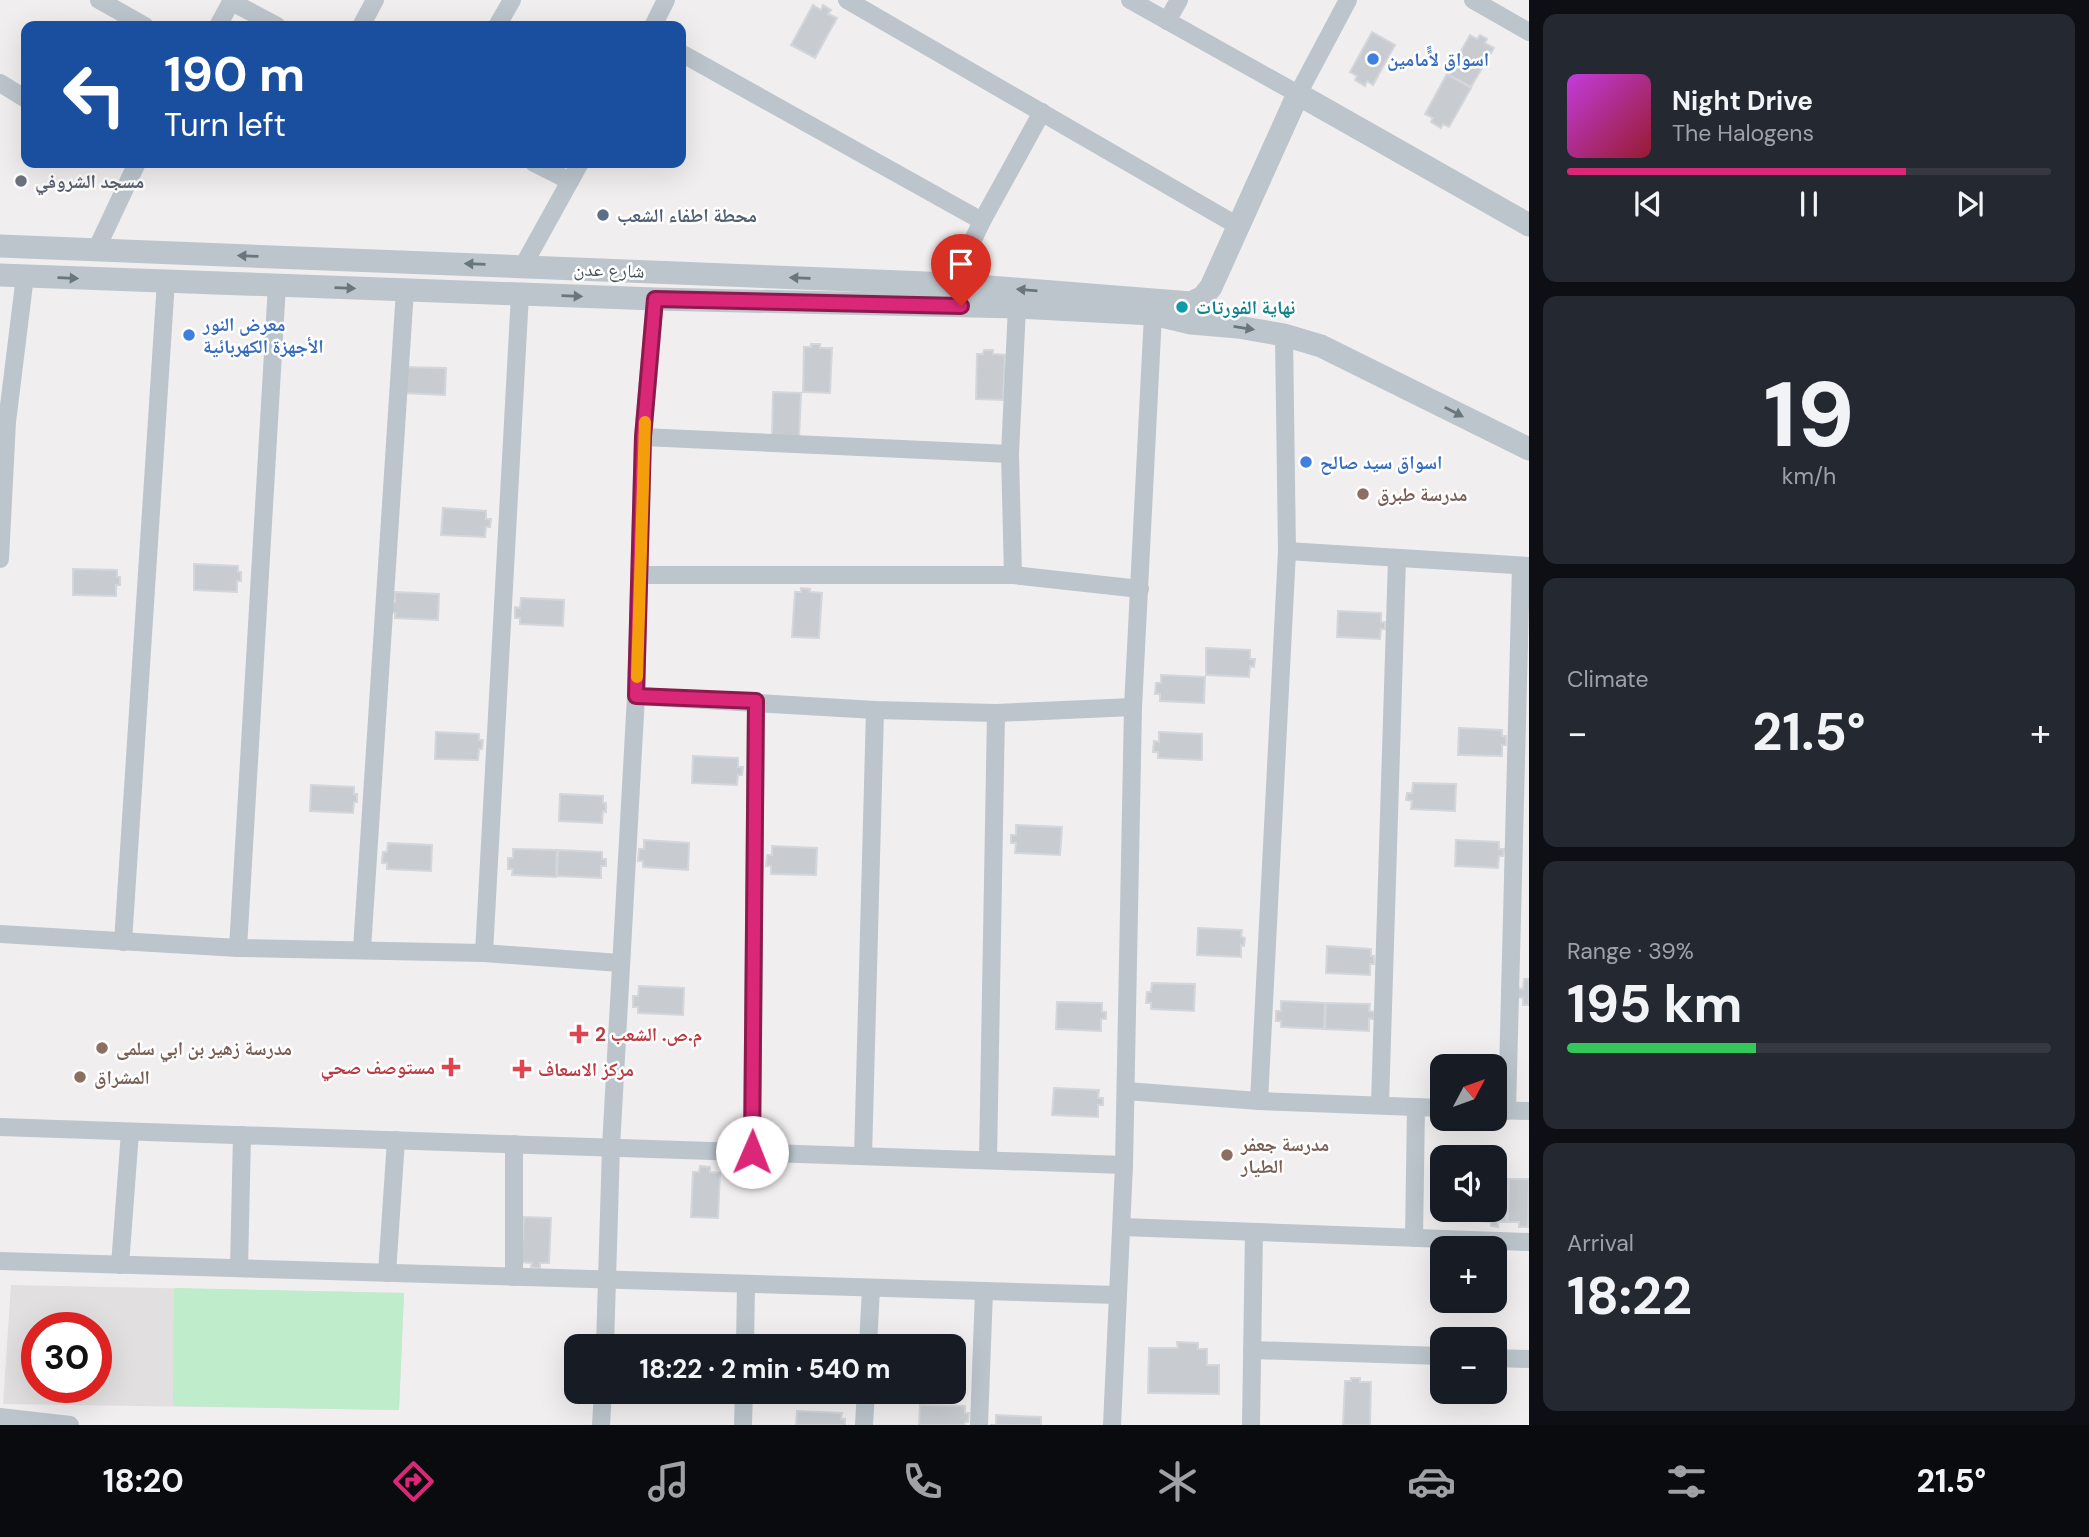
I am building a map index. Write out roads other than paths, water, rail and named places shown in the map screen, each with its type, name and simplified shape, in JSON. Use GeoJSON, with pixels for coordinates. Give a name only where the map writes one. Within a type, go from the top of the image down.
{"type":"FeatureCollection","features":[{"type":"Feature","properties":{"kind":"street"},"geometry":{"type":"LineString","coordinates":[[99,0],[136,21]]}},
{"type":"Feature","properties":{"kind":"street"},"geometry":{"type":"LineString","coordinates":[[364,21],[375,0]]}},
{"type":"Feature","properties":{"kind":"street"},"geometry":{"type":"LineString","coordinates":[[500,21],[512,0]]}},
{"type":"Feature","properties":{"kind":"street"},"geometry":{"type":"LineString","coordinates":[[656,21],[666,0]]}},
{"type":"Feature","properties":{"kind":"street"},"geometry":{"type":"LineString","coordinates":[[847,0],[1238,226],[1298,94],[1348,0]]}},
{"type":"Feature","properties":{"kind":"street"},"geometry":{"type":"LineString","coordinates":[[1130,0],[1529,225]]}},
{"type":"Feature","properties":{"kind":"street"},"geometry":{"type":"LineString","coordinates":[[1167,21],[1178,0]]}},
{"type":"Feature","properties":{"kind":"street"},"geometry":{"type":"LineString","coordinates":[[1473,0],[1529,32]]}},
{"type":"Feature","properties":{"kind":"street"},"geometry":{"type":"LineString","coordinates":[[221,21],[232,1],[268,21]]}},
{"type":"Feature","properties":{"kind":"street"},"geometry":{"type":"LineString","coordinates":[[686,56],[982,221]]}},
{"type":"Feature","properties":{"kind":"street"},"geometry":{"type":"LineString","coordinates":[[0,83],[21,96]]}},
{"type":"Feature","properties":{"kind":"street"},"geometry":{"type":"LineString","coordinates":[[952,284],[982,221],[1042,112]]}},
{"type":"Feature","properties":{"kind":"street"},"geometry":{"type":"LineString","coordinates":[[96,250],[135,168]]}},
{"type":"Feature","properties":{"kind":"street"},"geometry":{"type":"LineString","coordinates":[[544,168],[570,181]]}},
{"type":"Feature","properties":{"kind":"street"},"geometry":{"type":"LineString","coordinates":[[523,266],[577,168]]}},
{"type":"Feature","properties":{"kind":"street","name":"شارع عدن"},"geometry":{"type":"LineString","coordinates":[[0,246],[952,284],[1183,303],[1198,300],[1211,287],[1238,226]]}},
{"type":"Feature","properties":{"kind":"street"},"geometry":{"type":"LineString","coordinates":[[611,270],[621,298]]}},
{"type":"Feature","properties":{"kind":"street","name":"شارع عدن"},"geometry":{"type":"LineString","coordinates":[[0,275],[621,298],[1017,307],[1153,314],[1191,323],[1284,335],[1321,346],[1529,449]]}},
{"type":"Feature","properties":{"kind":"street"},"geometry":{"type":"LineString","coordinates":[[0,552],[3,422],[25,276]]}},
{"type":"Feature","properties":{"kind":"street"},"geometry":{"type":"LineString","coordinates":[[123,942],[166,281]]}},
{"type":"Feature","properties":{"kind":"street"},"geometry":{"type":"LineString","coordinates":[[238,948],[277,285]]}},
{"type":"Feature","properties":{"kind":"street"},"geometry":{"type":"LineString","coordinates":[[362,949],[405,290]]}},
{"type":"Feature","properties":{"kind":"street"},"geometry":{"type":"LineString","coordinates":[[484,953],[520,294]]}},
{"type":"Feature","properties":{"kind":"street"},"geometry":{"type":"LineString","coordinates":[[606,1334],[611,1147],[636,696],[643,437],[655,299]]}},
{"type":"Feature","properties":{"kind":"street"},"geometry":{"type":"LineString","coordinates":[[1013,575],[1010,454],[1017,307]]}},
{"type":"Feature","properties":{"kind":"street"},"geometry":{"type":"LineString","coordinates":[[1112,1425],[1124,1165],[1133,707],[1153,314]]}},
{"type":"Feature","properties":{"kind":"street"},"geometry":{"type":"LineString","coordinates":[[1259,1101],[1287,551],[1284,335]]}},
{"type":"Feature","properties":{"kind":"street"},"geometry":{"type":"LineString","coordinates":[[643,437],[1010,454]]}},
{"type":"Feature","properties":{"kind":"street"},"geometry":{"type":"LineString","coordinates":[[1287,551],[1525,566],[1503,1054]]}},
{"type":"Feature","properties":{"kind":"street"},"geometry":{"type":"LineString","coordinates":[[1380,1104],[1397,559]]}},
{"type":"Feature","properties":{"kind":"street"},"geometry":{"type":"LineString","coordinates":[[639,575],[1013,575],[1140,589]]}},
{"type":"Feature","properties":{"kind":"street"},"geometry":{"type":"LineString","coordinates":[[636,696],[875,710],[996,713],[1133,707]]}},
{"type":"Feature","properties":{"kind":"street"},"geometry":{"type":"LineString","coordinates":[[752,1152],[756,701]]}},
{"type":"Feature","properties":{"kind":"street"},"geometry":{"type":"LineString","coordinates":[[863,1156],[875,710]]}},
{"type":"Feature","properties":{"kind":"street"},"geometry":{"type":"LineString","coordinates":[[988,1160],[996,713]]}},
{"type":"Feature","properties":{"kind":"street"},"geometry":{"type":"LineString","coordinates":[[0,934],[238,948],[484,953],[620,963]]}},
{"type":"Feature","properties":{"kind":"street"},"geometry":{"type":"LineString","coordinates":[[1126,1091],[1259,1101],[1430,1108]]}},
{"type":"Feature","properties":{"kind":"street"},"geometry":{"type":"LineString","coordinates":[[1413,1238],[1416,1107]]}},
{"type":"Feature","properties":{"kind":"street"},"geometry":{"type":"LineString","coordinates":[[1507,1110],[1529,1111]]}},
{"type":"Feature","properties":{"kind":"street"},"geometry":{"type":"LineString","coordinates":[[0,1127],[1124,1165]]}},
{"type":"Feature","properties":{"kind":"street"},"geometry":{"type":"LineString","coordinates":[[120,1265],[130,1132]]}},
{"type":"Feature","properties":{"kind":"street"},"geometry":{"type":"LineString","coordinates":[[239,1268],[242,1135]]}},
{"type":"Feature","properties":{"kind":"street"},"geometry":{"type":"LineString","coordinates":[[387,1273],[396,1140]]}},
{"type":"Feature","properties":{"kind":"street"},"geometry":{"type":"LineString","coordinates":[[514,1144],[514,1277]]}},
{"type":"Feature","properties":{"kind":"street"},"geometry":{"type":"LineString","coordinates":[[1122,1227],[1529,1242]]}},
{"type":"Feature","properties":{"kind":"street"},"geometry":{"type":"LineString","coordinates":[[1251,1425],[1254,1233]]}},
{"type":"Feature","properties":{"kind":"street"},"geometry":{"type":"LineString","coordinates":[[0,1261],[1117,1295]]}},
{"type":"Feature","properties":{"kind":"street"},"geometry":{"type":"LineString","coordinates":[[745,1334],[746,1284]]}},
{"type":"Feature","properties":{"kind":"street"},"geometry":{"type":"LineString","coordinates":[[869,1334],[871,1288]]}},
{"type":"Feature","properties":{"kind":"street"},"geometry":{"type":"LineString","coordinates":[[979,1425],[984,1291]]}},
{"type":"Feature","properties":{"kind":"street"},"geometry":{"type":"LineString","coordinates":[[1251,1350],[1430,1356]]}},
{"type":"Feature","properties":{"kind":"street"},"geometry":{"type":"LineString","coordinates":[[1507,1358],[1529,1359]]}},
{"type":"Feature","properties":{"kind":"street"},"geometry":{"type":"LineString","coordinates":[[601,1425],[602,1404]]}},
{"type":"Feature","properties":{"kind":"street"},"geometry":{"type":"LineString","coordinates":[[743,1425],[744,1404]]}},
{"type":"Feature","properties":{"kind":"street"},"geometry":{"type":"LineString","coordinates":[[864,1425],[865,1404]]}},
{"type":"Feature","properties":{"kind":"street"},"geometry":{"type":"LineString","coordinates":[[0,1417],[70,1425]]}},
{"type":"Feature","properties":{"kind":"place","name":"اسواق لاًًمامين"},"geometry":{"type":"Point","coordinates":[1373,59]}},
{"type":"Feature","properties":{"kind":"place","name":"مسجد الشروفي"},"geometry":{"type":"Point","coordinates":[21,181]}},
{"type":"Feature","properties":{"kind":"place","name":"محطة اطفاء الشعب"},"geometry":{"type":"Point","coordinates":[603,215]}},
{"type":"Feature","properties":{"kind":"place","name":"نهاية الفورتات"},"geometry":{"type":"Point","coordinates":[1182,307]}},
{"type":"Feature","properties":{"kind":"place","name":"معرض النور الأجهزة الكهربائية"},"geometry":{"type":"Point","coordinates":[189,335]}},
{"type":"Feature","properties":{"kind":"place","name":"اسواق سيد صالح"},"geometry":{"type":"Point","coordinates":[1306,462]}},
{"type":"Feature","properties":{"kind":"place","name":"مدرسة طبرق"},"geometry":{"type":"Point","coordinates":[1363,494]}},
{"type":"Feature","properties":{"kind":"place","name":"م.ص. الشعب 2"},"geometry":{"type":"Point","coordinates":[579,1034]}},
{"type":"Feature","properties":{"kind":"place","name":"مدرسة زهير بن ابي سلمى"},"geometry":{"type":"Point","coordinates":[102,1048]}},
{"type":"Feature","properties":{"kind":"place","name":"مستوصف صحي"},"geometry":{"type":"Point","coordinates":[451,1067]}},
{"type":"Feature","properties":{"kind":"place","name":"مركز الاسعاف"},"geometry":{"type":"Point","coordinates":[522,1069]}},
{"type":"Feature","properties":{"kind":"place","name":"المشراق"},"geometry":{"type":"Point","coordinates":[80,1077]}},
{"type":"Feature","properties":{"kind":"place","name":"مدرسة جعفر الطيار"},"geometry":{"type":"Point","coordinates":[1227,1155]}}]}
